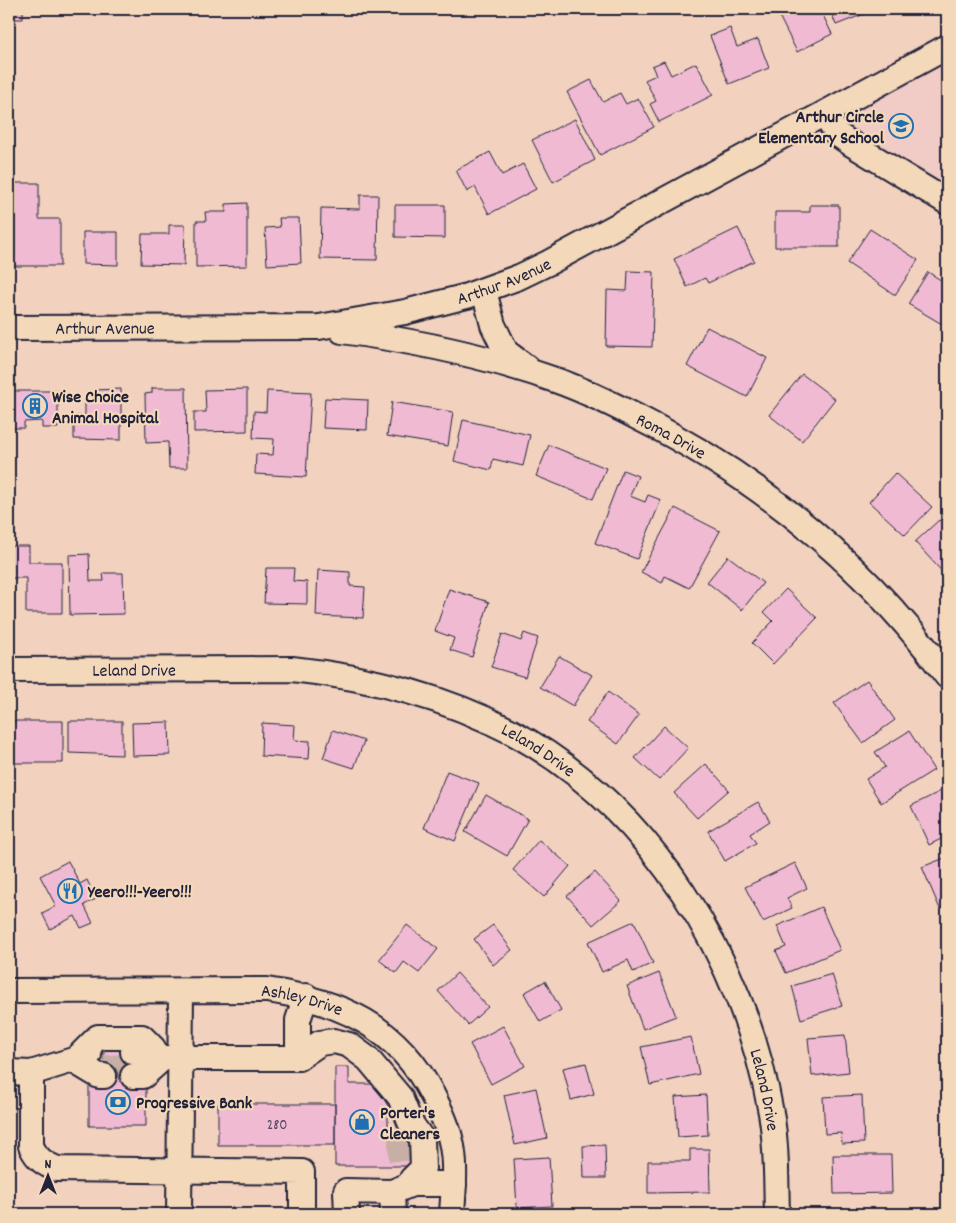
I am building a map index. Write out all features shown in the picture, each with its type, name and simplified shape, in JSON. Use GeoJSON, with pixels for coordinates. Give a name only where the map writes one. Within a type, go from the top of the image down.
{"type":"FeatureCollection","features":[{"type":"Feature","properties":{"kind":"street","name":"Arthur Avenue"},"geometry":{"type":"LineString","coordinates":[[9,328],[319,327],[405,312],[484,290],[520,277],[548,263],[947,47]]}},
{"type":"Feature","properties":{"kind":"street"},"geometry":{"type":"LineString","coordinates":[[824,114],[837,134],[947,202]]}},
{"type":"Feature","properties":{"kind":"street"},"geometry":{"type":"LineString","coordinates":[[484,290],[493,325],[506,352],[535,374]]}},
{"type":"Feature","properties":{"kind":"street","name":"Roma Drive"},"geometry":{"type":"LineString","coordinates":[[319,327],[451,349],[535,374],[598,398],[675,436],[747,481],[802,522],[862,575],[916,634],[947,676]]}},
{"type":"Feature","properties":{"kind":"street","name":"Leland Drive"},"geometry":{"type":"LineString","coordinates":[[9,670],[292,669],[326,673],[391,686],[455,707],[510,731],[560,762],[606,800],[645,844],[685,894],[703,922],[732,979],[757,1048],[771,1113],[776,1146],[777,1214]]}},
{"type":"Feature","properties":{"kind":"street","name":"Ashley Drive"},"geometry":{"type":"LineString","coordinates":[[9,991],[267,990],[306,996],[344,1010],[379,1030],[408,1057],[425,1080],[433,1095],[443,1114],[454,1152],[452,1214]]}},
{"type":"Feature","properties":{"kind":"street"},"geometry":{"type":"LineString","coordinates":[[179,1214],[180,1170],[172,1058],[180,991]]}},
{"type":"Feature","properties":{"kind":"street"},"geometry":{"type":"LineString","coordinates":[[298,1058],[298,1020],[306,996]]}},
{"type":"Feature","properties":{"kind":"street"},"geometry":{"type":"LineString","coordinates":[[74,1061],[98,1037],[142,1037],[172,1058]]}},
{"type":"Feature","properties":{"kind":"street"},"geometry":{"type":"LineString","coordinates":[[133,1065],[172,1058],[298,1058],[320,1043],[334,1041],[349,1045],[368,1059],[384,1076],[405,1122],[422,1139],[422,1168],[402,1187]]}},
{"type":"Feature","properties":{"kind":"street"},"geometry":{"type":"LineString","coordinates":[[104,1065],[98,1052],[74,1061],[20,1072],[31,1146],[34,1154],[44,1164],[56,1169],[302,1172],[302,1214]]}},
{"type":"Feature","properties":{"kind":"street"},"geometry":{"type":"LineString","coordinates":[[405,1122],[433,1095]]}},
{"type":"Feature","properties":{"kind":"street"},"geometry":{"type":"LineString","coordinates":[[347,1214],[346,1191],[454,1184]]}},
{"type":"Feature","properties":{"kind":"shaded area","name":"Arthur Circle Elementary School"},"geometry":{"type":"Polygon","coordinates":[[[947,58],[947,189],[858,133],[854,118],[860,107],[947,58]]]}},
{"type":"Feature","properties":{"kind":"building"},"geometry":{"type":"Polygon","coordinates":[[[9,9],[23,9],[23,19],[9,19],[9,9]]]}},
{"type":"Feature","properties":{"kind":"building"},"geometry":{"type":"Polygon","coordinates":[[[783,9],[820,9],[832,34],[797,52],[777,12],[783,9]]]}},
{"type":"Feature","properties":{"kind":"building"},"geometry":{"type":"Polygon","coordinates":[[[830,9],[877,9],[836,25],[830,9]]]}},
{"type":"Feature","properties":{"kind":"building"},"geometry":{"type":"Polygon","coordinates":[[[730,28],[737,47],[758,39],[769,68],[729,84],[710,36],[730,28]]]}},
{"type":"Feature","properties":{"kind":"building"},"geometry":{"type":"Polygon","coordinates":[[[664,61],[671,75],[696,63],[713,95],[659,122],[650,104],[656,101],[645,80],[656,75],[652,66],[664,61]]]}},
{"type":"Feature","properties":{"kind":"building"},"geometry":{"type":"Polygon","coordinates":[[[591,80],[603,102],[620,93],[626,104],[638,98],[654,127],[600,155],[567,92],[591,80]]]}},
{"type":"Feature","properties":{"kind":"building"},"geometry":{"type":"Polygon","coordinates":[[[575,119],[595,160],[553,182],[532,140],[575,119]]]}},
{"type":"Feature","properties":{"kind":"building"},"geometry":{"type":"Polygon","coordinates":[[[490,152],[502,175],[523,164],[536,189],[489,214],[475,187],[467,192],[456,170],[490,152]]]}},
{"type":"Feature","properties":{"kind":"building"},"geometry":{"type":"Polygon","coordinates":[[[9,183],[39,183],[39,219],[60,219],[60,266],[9,266],[9,183]]]}},
{"type":"Feature","properties":{"kind":"building"},"geometry":{"type":"Polygon","coordinates":[[[360,195],[378,195],[377,260],[320,259],[321,208],[360,209],[360,195]]]}},
{"type":"Feature","properties":{"kind":"building"},"geometry":{"type":"Polygon","coordinates":[[[247,203],[247,266],[196,267],[196,221],[206,221],[205,212],[226,212],[226,204],[247,203]]]}},
{"type":"Feature","properties":{"kind":"building"},"geometry":{"type":"Polygon","coordinates":[[[395,205],[445,205],[445,238],[395,237],[395,205]]]}},
{"type":"Feature","properties":{"kind":"building"},"geometry":{"type":"Polygon","coordinates":[[[810,205],[839,205],[839,247],[775,247],[775,212],[810,212],[810,205]]]}},
{"type":"Feature","properties":{"kind":"building"},"geometry":{"type":"Polygon","coordinates":[[[279,218],[299,218],[301,263],[267,265],[265,228],[280,227],[279,218]]]}},
{"type":"Feature","properties":{"kind":"building"},"geometry":{"type":"Polygon","coordinates":[[[169,225],[185,225],[184,265],[141,264],[142,234],[169,234],[169,225]]]}},
{"type":"Feature","properties":{"kind":"building"},"geometry":{"type":"Polygon","coordinates":[[[738,228],[754,261],[708,283],[705,278],[687,287],[674,259],[738,228]]]}},
{"type":"Feature","properties":{"kind":"building"},"geometry":{"type":"Polygon","coordinates":[[[870,229],[918,260],[895,295],[847,263],[870,229]]]}},
{"type":"Feature","properties":{"kind":"building"},"geometry":{"type":"Polygon","coordinates":[[[83,232],[118,232],[118,265],[83,264],[83,232]]]}},
{"type":"Feature","properties":{"kind":"building"},"geometry":{"type":"Polygon","coordinates":[[[628,271],[654,272],[652,347],[606,346],[607,290],[627,291],[628,271]]]}},
{"type":"Feature","properties":{"kind":"building"},"geometry":{"type":"Polygon","coordinates":[[[928,272],[947,284],[947,327],[908,304],[928,272]]]}},
{"type":"Feature","properties":{"kind":"building"},"geometry":{"type":"Polygon","coordinates":[[[707,327],[767,358],[747,397],[687,366],[707,327]]]}},
{"type":"Feature","properties":{"kind":"building"},"geometry":{"type":"Polygon","coordinates":[[[802,374],[835,399],[802,441],[769,415],[802,374]]]}},
{"type":"Feature","properties":{"kind":"building"},"geometry":{"type":"Polygon","coordinates":[[[152,388],[186,388],[187,468],[169,468],[168,442],[146,443],[145,394],[152,393],[152,388]]]}},
{"type":"Feature","properties":{"kind":"building"},"geometry":{"type":"Polygon","coordinates":[[[121,389],[121,440],[74,439],[74,416],[85,416],[85,400],[94,400],[94,390],[121,389]]]}},
{"type":"Feature","properties":{"kind":"building"},"geometry":{"type":"Polygon","coordinates":[[[247,389],[247,431],[194,432],[194,412],[206,412],[205,390],[247,389]]]}},
{"type":"Feature","properties":{"kind":"building","name":"Wise Choice Animal Hospital"},"geometry":{"type":"Polygon","coordinates":[[[12,391],[58,391],[58,428],[42,428],[42,421],[24,422],[24,428],[12,428],[12,391]]]}},
{"type":"Feature","properties":{"kind":"building"},"geometry":{"type":"Polygon","coordinates":[[[267,391],[311,393],[306,477],[255,474],[256,454],[273,455],[274,439],[253,438],[254,411],[266,412],[267,391]]]}},
{"type":"Feature","properties":{"kind":"building"},"geometry":{"type":"Polygon","coordinates":[[[325,398],[368,400],[367,430],[323,428],[325,398]]]}},
{"type":"Feature","properties":{"kind":"building"},"geometry":{"type":"Polygon","coordinates":[[[392,402],[453,412],[448,446],[387,436],[392,402]]]}},
{"type":"Feature","properties":{"kind":"building"},"geometry":{"type":"Polygon","coordinates":[[[463,420],[530,435],[523,466],[493,459],[491,470],[454,461],[463,420]]]}},
{"type":"Feature","properties":{"kind":"building"},"geometry":{"type":"Polygon","coordinates":[[[549,445],[606,468],[593,499],[536,476],[549,445]]]}},
{"type":"Feature","properties":{"kind":"building"},"geometry":{"type":"Polygon","coordinates":[[[623,470],[638,476],[630,496],[645,502],[648,495],[661,500],[637,559],[595,543],[623,470]]]}},
{"type":"Feature","properties":{"kind":"building"},"geometry":{"type":"Polygon","coordinates":[[[895,473],[932,507],[905,535],[869,502],[895,473]]]}},
{"type":"Feature","properties":{"kind":"building"},"geometry":{"type":"Polygon","coordinates":[[[675,508],[720,531],[689,588],[665,576],[662,583],[641,572],[675,508]]]}},
{"type":"Feature","properties":{"kind":"building"},"geometry":{"type":"Polygon","coordinates":[[[939,520],[947,528],[947,577],[915,542],[939,520]]]}},
{"type":"Feature","properties":{"kind":"building"},"geometry":{"type":"Polygon","coordinates":[[[9,546],[29,546],[29,562],[62,562],[62,613],[26,613],[26,578],[9,578],[9,546]]]}},
{"type":"Feature","properties":{"kind":"building"},"geometry":{"type":"Polygon","coordinates":[[[89,554],[90,581],[104,581],[103,573],[123,573],[124,614],[70,615],[69,555],[89,554]]]}},
{"type":"Feature","properties":{"kind":"building"},"geometry":{"type":"Polygon","coordinates":[[[728,556],[763,583],[742,610],[707,582],[728,556]]]}},
{"type":"Feature","properties":{"kind":"building"},"geometry":{"type":"Polygon","coordinates":[[[266,568],[294,568],[293,581],[307,582],[307,604],[264,603],[266,568]]]}},
{"type":"Feature","properties":{"kind":"building"},"geometry":{"type":"Polygon","coordinates":[[[318,570],[350,572],[350,586],[365,587],[363,618],[316,616],[318,570]]]}},
{"type":"Feature","properties":{"kind":"building"},"geometry":{"type":"Polygon","coordinates":[[[449,589],[489,602],[472,657],[450,650],[454,638],[435,631],[449,589]]]}},
{"type":"Feature","properties":{"kind":"building"},"geometry":{"type":"Polygon","coordinates":[[[786,589],[817,618],[773,664],[752,643],[773,621],[764,612],[786,589]]]}},
{"type":"Feature","properties":{"kind":"building"},"geometry":{"type":"Polygon","coordinates":[[[524,633],[538,638],[525,677],[491,667],[502,634],[521,641],[524,633]]]}},
{"type":"Feature","properties":{"kind":"building"},"geometry":{"type":"Polygon","coordinates":[[[559,656],[592,675],[573,706],[540,687],[559,656]]]}},
{"type":"Feature","properties":{"kind":"building"},"geometry":{"type":"Polygon","coordinates":[[[867,680],[895,720],[863,743],[834,703],[867,680]]]}},
{"type":"Feature","properties":{"kind":"building"},"geometry":{"type":"Polygon","coordinates":[[[608,692],[639,715],[618,744],[587,722],[608,692]]]}},
{"type":"Feature","properties":{"kind":"building"},"geometry":{"type":"Polygon","coordinates":[[[9,721],[63,721],[63,763],[9,763],[9,721]]]}},
{"type":"Feature","properties":{"kind":"building"},"geometry":{"type":"Polygon","coordinates":[[[69,721],[122,721],[122,755],[69,753],[69,721]]]}},
{"type":"Feature","properties":{"kind":"building"},"geometry":{"type":"Polygon","coordinates":[[[169,722],[170,755],[133,756],[132,723],[169,722]]]}},
{"type":"Feature","properties":{"kind":"building"},"geometry":{"type":"Polygon","coordinates":[[[262,723],[295,725],[294,740],[310,741],[309,759],[261,756],[262,723]]]}},
{"type":"Feature","properties":{"kind":"building"},"geometry":{"type":"Polygon","coordinates":[[[664,726],[688,748],[659,780],[635,758],[664,726]]]}},
{"type":"Feature","properties":{"kind":"building"},"geometry":{"type":"Polygon","coordinates":[[[333,730],[364,741],[354,768],[323,758],[333,730]]]}},
{"type":"Feature","properties":{"kind":"building"},"geometry":{"type":"Polygon","coordinates":[[[909,731],[934,770],[881,803],[866,779],[885,767],[875,752],[909,731]]]}},
{"type":"Feature","properties":{"kind":"building"},"geometry":{"type":"Polygon","coordinates":[[[706,764],[729,790],[697,818],[674,793],[706,764]]]}},
{"type":"Feature","properties":{"kind":"building"},"geometry":{"type":"Polygon","coordinates":[[[447,771],[479,783],[455,841],[424,828],[447,771]]]}},
{"type":"Feature","properties":{"kind":"building"},"geometry":{"type":"Polygon","coordinates":[[[947,788],[947,836],[929,845],[911,806],[947,788]]]}},
{"type":"Feature","properties":{"kind":"building"},"geometry":{"type":"Polygon","coordinates":[[[486,795],[528,819],[507,856],[465,832],[486,795]]]}},
{"type":"Feature","properties":{"kind":"building"},"geometry":{"type":"Polygon","coordinates":[[[758,802],[770,821],[750,834],[756,843],[725,861],[708,831],[758,802]]]}},
{"type":"Feature","properties":{"kind":"building"},"geometry":{"type":"Polygon","coordinates":[[[539,840],[570,866],[544,897],[513,870],[539,840]]]}},
{"type":"Feature","properties":{"kind":"building"},"geometry":{"type":"Polygon","coordinates":[[[947,857],[947,906],[940,909],[922,867],[947,857]]]}},
{"type":"Feature","properties":{"kind":"building","name":"Yeero!!!-Yeero!!!"},"geometry":{"type":"Polygon","coordinates":[[[68,861],[80,884],[87,880],[96,899],[84,905],[93,923],[81,928],[75,916],[50,929],[42,913],[56,906],[40,876],[68,861]]]}},
{"type":"Feature","properties":{"kind":"building"},"geometry":{"type":"Polygon","coordinates":[[[795,863],[807,888],[787,898],[792,908],[763,922],[745,887],[795,863]]]}},
{"type":"Feature","properties":{"kind":"building"},"geometry":{"type":"Polygon","coordinates":[[[595,872],[621,901],[593,925],[567,896],[595,872]]]}},
{"type":"Feature","properties":{"kind":"building"},"geometry":{"type":"Polygon","coordinates":[[[821,907],[840,950],[786,973],[776,951],[786,947],[777,926],[821,907]]]}},
{"type":"Feature","properties":{"kind":"building"},"geometry":{"type":"Polygon","coordinates":[[[634,921],[653,963],[633,972],[628,960],[602,972],[588,942],[634,921]]]}},
{"type":"Feature","properties":{"kind":"building"},"geometry":{"type":"Polygon","coordinates":[[[407,925],[438,949],[419,973],[404,962],[396,973],[379,960],[407,925]]]}},
{"type":"Feature","properties":{"kind":"building"},"geometry":{"type":"Polygon","coordinates":[[[493,925],[512,950],[493,965],[474,939],[493,925]]]}},
{"type":"Feature","properties":{"kind":"building"},"geometry":{"type":"Polygon","coordinates":[[[947,935],[947,954],[942,937],[947,935]]]}},
{"type":"Feature","properties":{"kind":"building"},"geometry":{"type":"Polygon","coordinates":[[[457,973],[488,1007],[468,1025],[438,991],[457,973]]]}},
{"type":"Feature","properties":{"kind":"building"},"geometry":{"type":"Polygon","coordinates":[[[659,973],[676,1016],[643,1029],[627,986],[659,973]]]}},
{"type":"Feature","properties":{"kind":"building"},"geometry":{"type":"Polygon","coordinates":[[[832,974],[842,1006],[801,1019],[792,986],[832,974]]]}},
{"type":"Feature","properties":{"kind":"building"},"geometry":{"type":"Polygon","coordinates":[[[545,981],[561,1010],[540,1022],[524,993],[545,981]]]}},
{"type":"Feature","properties":{"kind":"building"},"geometry":{"type":"Polygon","coordinates":[[[503,1026],[525,1066],[491,1084],[470,1044],[503,1026]]]}},
{"type":"Feature","properties":{"kind":"building"},"geometry":{"type":"Polygon","coordinates":[[[845,1035],[849,1072],[812,1076],[808,1038],[845,1035]]]}},
{"type":"Feature","properties":{"kind":"building"},"geometry":{"type":"Polygon","coordinates":[[[691,1037],[699,1074],[650,1085],[641,1047],[691,1037]]]}},
{"type":"Feature","properties":{"kind":"building","name":"Progressive Bank"},"geometry":{"type":"Polygon","coordinates":[[[104,1039],[133,1039],[146,1078],[146,1126],[89,1126],[89,1076],[104,1076],[104,1039]]]}},
{"type":"Feature","properties":{"kind":"building"},"geometry":{"type":"Polygon","coordinates":[[[586,1063],[594,1094],[571,1100],[563,1068],[586,1063]]]}},
{"type":"Feature","properties":{"kind":"building","name":"Porter's Cleaners"},"geometry":{"type":"Polygon","coordinates":[[[335,1067],[349,1067],[349,1084],[375,1084],[388,1106],[388,1137],[417,1137],[417,1166],[335,1166],[335,1067]]]}},
{"type":"Feature","properties":{"kind":"building"},"geometry":{"type":"Polygon","coordinates":[[[536,1088],[547,1138],[515,1145],[504,1095],[536,1088]]]}},
{"type":"Feature","properties":{"kind":"building"},"geometry":{"type":"Polygon","coordinates":[[[706,1095],[708,1135],[678,1137],[675,1097],[706,1095]]]}},
{"type":"Feature","properties":{"kind":"building"},"geometry":{"type":"Polygon","coordinates":[[[862,1095],[864,1143],[842,1144],[841,1133],[825,1134],[823,1097],[862,1095]]]}},
{"type":"Feature","properties":{"kind":"building"},"geometry":{"type":"Polygon","coordinates":[[[218,1104],[335,1104],[335,1145],[218,1145],[218,1104]]]}},
{"type":"Feature","properties":{"kind":"building"},"geometry":{"type":"Polygon","coordinates":[[[605,1145],[606,1178],[584,1178],[583,1146],[605,1145]]]}},
{"type":"Feature","properties":{"kind":"building"},"geometry":{"type":"Polygon","coordinates":[[[690,1149],[709,1149],[710,1192],[648,1193],[648,1161],[690,1161],[690,1149]]]}},
{"type":"Feature","properties":{"kind":"building"},"geometry":{"type":"Polygon","coordinates":[[[833,1155],[891,1155],[892,1193],[834,1194],[833,1155]]]}},
{"type":"Feature","properties":{"kind":"building"},"geometry":{"type":"Polygon","coordinates":[[[549,1157],[552,1206],[517,1208],[514,1159],[549,1157]]]}},
{"type":"Feature","properties":{"kind":"tunnel"},"geometry":{"type":"LineString","coordinates":[[104,1067],[133,1066]]}},
{"type":"Feature","properties":{"kind":"tunnel"},"geometry":{"type":"LineString","coordinates":[[400,1137],[401,1166]]}},
{"type":"Feature","properties":{"kind":"place","name":"Arthur Circle Elementary School"},"geometry":{"type":"Point","coordinates":[901,126]}},
{"type":"Feature","properties":{"kind":"place","name":"Wise Choice Animal Hospital"},"geometry":{"type":"Point","coordinates":[35,406]}},
{"type":"Feature","properties":{"kind":"place","name":"Yeero!!!-Yeero!!!"},"geometry":{"type":"Point","coordinates":[70,891]}},
{"type":"Feature","properties":{"kind":"place","name":"Progressive Bank"},"geometry":{"type":"Point","coordinates":[118,1102]}},
{"type":"Feature","properties":{"kind":"place","name":"Porter's Cleaners"},"geometry":{"type":"Point","coordinates":[362,1122]}}]}
